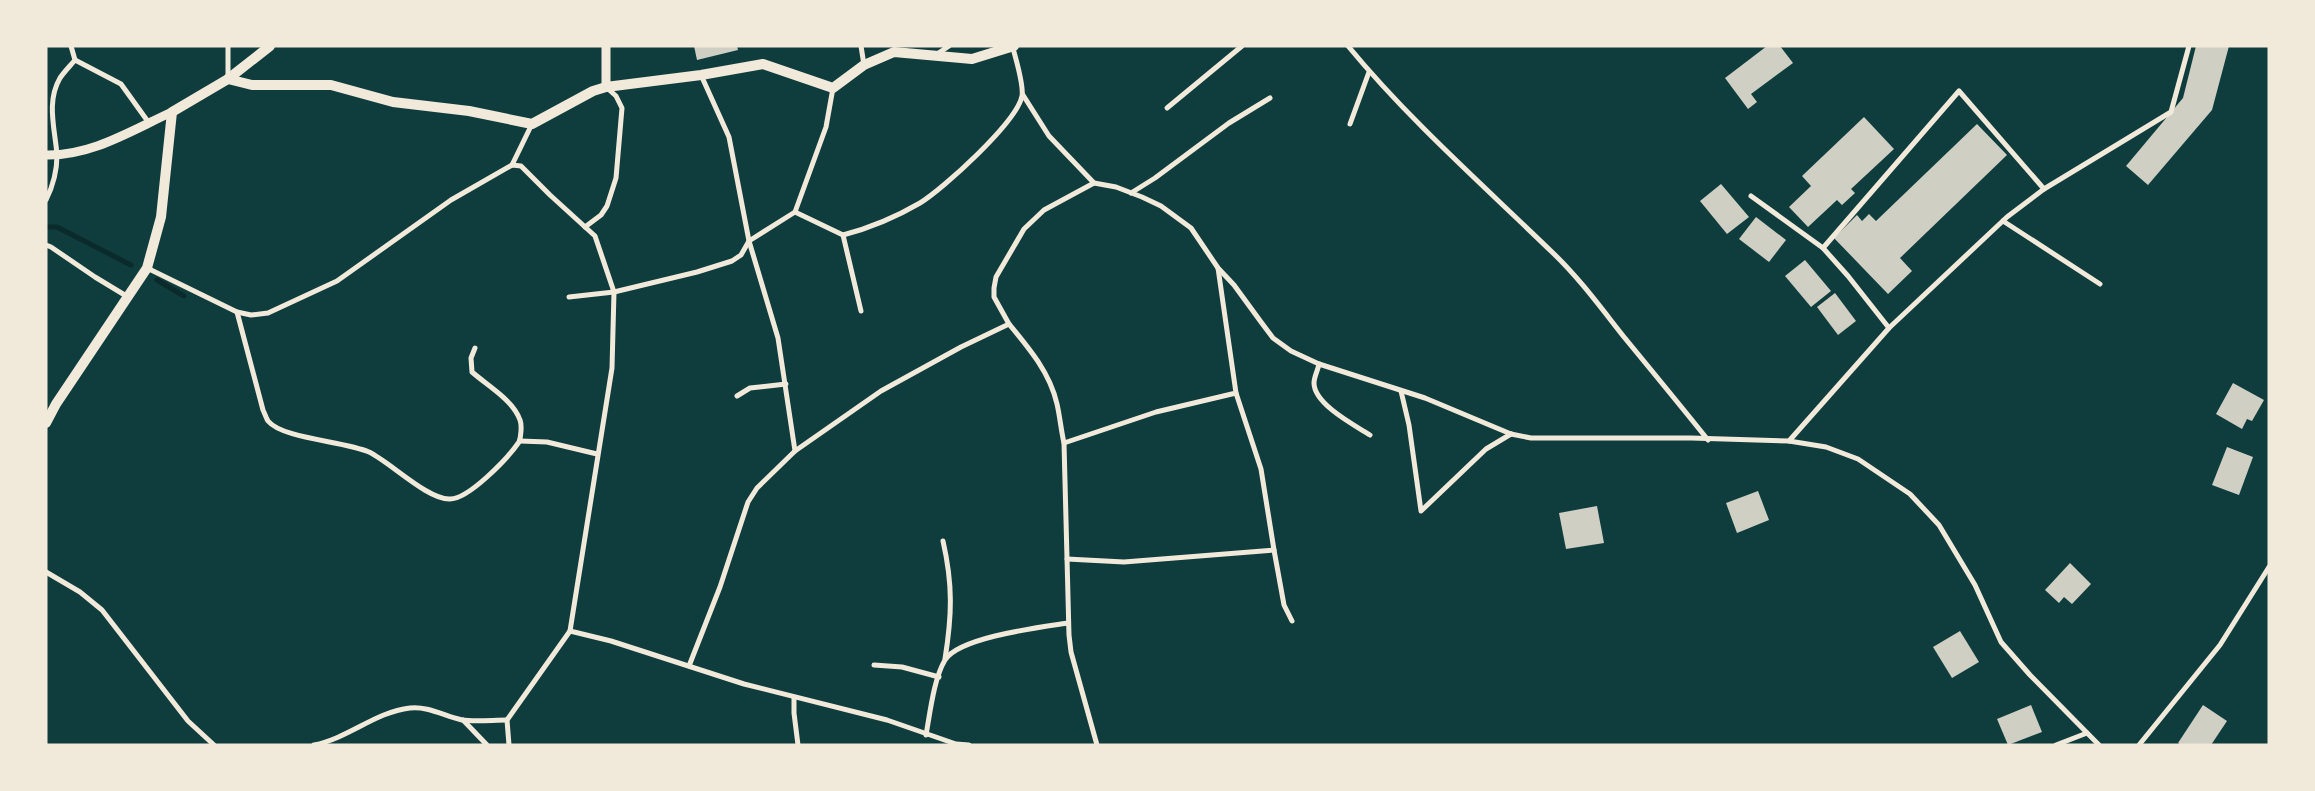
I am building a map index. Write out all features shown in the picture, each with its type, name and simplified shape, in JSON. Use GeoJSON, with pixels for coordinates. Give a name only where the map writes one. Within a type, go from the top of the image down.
{"type":"FeatureCollection","features":[{"type":"Feature","properties":{"kind":"main road"},"geometry":{"type":"LineString","coordinates":[[46,423],[56,404],[148,268],[161,217],[172,112],[228,79],[270,46]]}},
{"type":"Feature","properties":{"kind":"main road"},"geometry":{"type":"LineString","coordinates":[[228,79],[252,85],[332,85],[393,102],[469,111],[532,124],[593,90],[606,87],[701,75],[763,64],[833,88],[864,65],[894,52],[972,59],[1014,47]]}},
{"type":"Feature","properties":{"kind":"street"},"geometry":{"type":"LineString","coordinates":[[71,46],[75,60],[121,84],[149,123]]}},
{"type":"Feature","properties":{"kind":"street"},"geometry":{"type":"LineString","coordinates":[[228,46],[228,79]]}},
{"type":"Feature","properties":{"kind":"street"},"geometry":{"type":"LineString","coordinates":[[585,227],[601,215],[607,206],[616,178],[622,108],[616,96],[606,87],[606,46]]}},
{"type":"Feature","properties":{"kind":"street"},"geometry":{"type":"LineString","coordinates":[[861,46],[864,65]]}},
{"type":"Feature","properties":{"kind":"street"},"geometry":{"type":"LineString","coordinates":[[936,55],[949,46]]}},
{"type":"Feature","properties":{"kind":"street"},"geometry":{"type":"LineString","coordinates":[[1167,108],[1242,46]]}},
{"type":"Feature","properties":{"kind":"street"},"geometry":{"type":"LineString","coordinates":[[1348,46],[1369,72],[1524,227],[1554,253],[1591,294],[1708,440]]}},
{"type":"Feature","properties":{"kind":"street"},"geometry":{"type":"LineString","coordinates":[[1789,441],[1890,328],[2003,221],[2044,189],[2171,112],[2189,46]]}},
{"type":"Feature","properties":{"kind":"street"},"geometry":{"type":"LineString","coordinates":[[1014,47],[1023,95],[1049,136],[1094,183],[1116,187],[1161,206],[1192,228],[1218,268],[1234,285],[1273,338],[1292,351],[1319,364],[1425,398],[1511,434],[1531,438],[1691,438],[1789,441],[1826,446],[1858,460],[1910,494],[1939,525],[1975,585],[2001,642],[2030,676],[2099,745]]}},
{"type":"Feature","properties":{"kind":"street"},"geometry":{"type":"LineString","coordinates":[[46,200],[55,174],[56,155],[51,122],[53,100],[60,79],[75,60]]}},
{"type":"Feature","properties":{"kind":"street"},"geometry":{"type":"LineString","coordinates":[[1350,124],[1369,72]]}},
{"type":"Feature","properties":{"kind":"street"},"geometry":{"type":"LineString","coordinates":[[701,75],[729,137],[749,241],[778,338],[794,451]]}},
{"type":"Feature","properties":{"kind":"street"},"geometry":{"type":"LineString","coordinates":[[569,297],[614,292],[697,272],[732,261],[741,255],[749,241],[795,212],[826,127],[833,88]]}},
{"type":"Feature","properties":{"kind":"street"},"geometry":{"type":"LineString","coordinates":[[1823,248],[1958,91],[2044,189]]}},
{"type":"Feature","properties":{"kind":"street"},"geometry":{"type":"LineString","coordinates":[[795,212],[843,235],[865,229],[922,202],[992,139],[1018,107],[1023,95]]}},
{"type":"Feature","properties":{"kind":"street"},"geometry":{"type":"LineString","coordinates":[[1131,193],[1155,178],[1229,123],[1270,98]]}},
{"type":"Feature","properties":{"kind":"street"},"geometry":{"type":"LineString","coordinates":[[46,154],[56,155],[110,143],[172,112]]}},
{"type":"Feature","properties":{"kind":"street"},"geometry":{"type":"LineString","coordinates":[[148,268],[237,312],[251,315],[268,314],[337,281],[450,200],[512,165],[532,124]]}},
{"type":"Feature","properties":{"kind":"street"},"geometry":{"type":"LineString","coordinates":[[509,745],[508,720],[570,631],[612,368],[614,292],[595,236],[521,166],[512,165]]}},
{"type":"Feature","properties":{"kind":"street"},"geometry":{"type":"LineString","coordinates":[[1094,183],[1044,210],[1024,229],[996,278],[994,297],[1009,324],[1033,353],[1045,374],[1057,403],[1064,443],[1068,623],[1071,652],[1097,745]]}},
{"type":"Feature","properties":{"kind":"street"},"geometry":{"type":"LineString","coordinates":[[1751,196],[1823,248],[1890,328]]}},
{"type":"Feature","properties":{"kind":"street"},"geometry":{"type":"LineString","coordinates":[[2003,221],[2100,284]]}},
{"type":"Feature","properties":{"kind":"street"},"geometry":{"type":"LineString","coordinates":[[843,235],[861,311]]}},
{"type":"Feature","properties":{"kind":"street"},"geometry":{"type":"LineString","coordinates":[[46,246],[51,246],[95,278],[129,297]]}},
{"type":"Feature","properties":{"kind":"street"},"geometry":{"type":"LineString","coordinates":[[1218,268],[1236,393],[1261,469],[1284,604],[1292,622]]}},
{"type":"Feature","properties":{"kind":"street"},"geometry":{"type":"LineString","coordinates":[[237,312],[263,410],[268,421],[277,428],[309,438],[342,443],[369,453],[431,494],[449,500],[461,497],[475,489],[520,440],[522,422],[514,409],[472,372],[471,358],[475,348]]}},
{"type":"Feature","properties":{"kind":"street"},"geometry":{"type":"LineString","coordinates":[[689,666],[720,587],[748,502],[763,481],[794,451],[881,391],[961,347],[1009,324]]}},
{"type":"Feature","properties":{"kind":"street"},"geometry":{"type":"LineString","coordinates":[[1319,364],[1314,384],[1319,397],[1327,406],[1370,435]]}},
{"type":"Feature","properties":{"kind":"street"},"geometry":{"type":"LineString","coordinates":[[736,396],[750,388],[786,384]]}},
{"type":"Feature","properties":{"kind":"street"},"geometry":{"type":"LineString","coordinates":[[1401,391],[1409,425],[1421,511],[1486,449],[1511,434]]}},
{"type":"Feature","properties":{"kind":"street"},"geometry":{"type":"LineString","coordinates":[[1064,443],[1156,412],[1236,393]]}},
{"type":"Feature","properties":{"kind":"street"},"geometry":{"type":"LineString","coordinates":[[520,440],[547,442],[597,454]]}},
{"type":"Feature","properties":{"kind":"street"},"geometry":{"type":"LineString","coordinates":[[926,734],[945,658],[952,591],[944,541]]}},
{"type":"Feature","properties":{"kind":"street"},"geometry":{"type":"LineString","coordinates":[[1067,559],[1124,562],[1274,550]]}},
{"type":"Feature","properties":{"kind":"street"},"geometry":{"type":"LineString","coordinates":[[2139,745],[2220,645],[2269,567]]}},
{"type":"Feature","properties":{"kind":"street"},"geometry":{"type":"LineString","coordinates":[[46,572],[80,592],[102,610],[188,721],[214,745]]}},
{"type":"Feature","properties":{"kind":"street"},"geometry":{"type":"LineString","coordinates":[[945,658],[967,644],[1016,631],[1068,623]]}},
{"type":"Feature","properties":{"kind":"street"},"geometry":{"type":"LineString","coordinates":[[570,631],[689,666],[706,673],[794,698],[887,720],[956,744],[969,745]]}},
{"type":"Feature","properties":{"kind":"street"},"geometry":{"type":"LineString","coordinates":[[874,665],[902,667],[939,677]]}},
{"type":"Feature","properties":{"kind":"street"},"geometry":{"type":"LineString","coordinates":[[794,698],[798,745]]}},
{"type":"Feature","properties":{"kind":"street"},"geometry":{"type":"LineString","coordinates":[[314,745],[334,743],[382,716],[408,708],[421,708],[463,720],[508,720]]}},
{"type":"Feature","properties":{"kind":"street"},"geometry":{"type":"LineString","coordinates":[[463,720],[486,745]]}},
{"type":"Feature","properties":{"kind":"street"},"geometry":{"type":"LineString","coordinates":[[2056,745],[2087,733]]}},
{"type":"Feature","properties":{"kind":"building"},"geometry":{"type":"Polygon","coordinates":[[[694,46],[737,46],[738,50],[697,60],[694,46]]]}},
{"type":"Feature","properties":{"kind":"building"},"geometry":{"type":"Polygon","coordinates":[[[1767,46],[1780,46],[1793,63],[1751,94],[1757,102],[1748,109],[1725,78],[1767,46]]]}},
{"type":"Feature","properties":{"kind":"building"},"geometry":{"type":"Polygon","coordinates":[[[2196,46],[2229,46],[2212,110],[2148,185],[2126,166],[2183,98],[2196,46]]]}},
{"type":"Feature","properties":{"kind":"building"},"geometry":{"type":"Polygon","coordinates":[[[1864,117],[1894,149],[1851,189],[1855,193],[1842,205],[1837,200],[1808,227],[1789,207],[1811,186],[1802,176],[1864,117]]]}},
{"type":"Feature","properties":{"kind":"building"},"geometry":{"type":"Polygon","coordinates":[[[1977,124],[2007,155],[1900,258],[1912,271],[1888,294],[1834,238],[1857,215],[1862,221],[1869,214],[1876,221],[1977,124]]]}},
{"type":"Feature","properties":{"kind":"building"},"geometry":{"type":"Polygon","coordinates":[[[1721,184],[1749,217],[1727,234],[1700,201],[1721,184]]]}},
{"type":"Feature","properties":{"kind":"building"},"geometry":{"type":"Polygon","coordinates":[[[1756,217],[1786,240],[1769,262],[1739,239],[1756,217]]]}},
{"type":"Feature","properties":{"kind":"building"},"geometry":{"type":"Polygon","coordinates":[[[1805,260],[1831,291],[1811,307],[1785,276],[1805,260]]]}},
{"type":"Feature","properties":{"kind":"building"},"geometry":{"type":"Polygon","coordinates":[[[1835,293],[1856,321],[1838,335],[1817,307],[1835,293]]]}},
{"type":"Feature","properties":{"kind":"building"},"geometry":{"type":"Polygon","coordinates":[[[2233,383],[2264,400],[2252,421],[2247,419],[2242,429],[2216,414],[2233,383]]]}},
{"type":"Feature","properties":{"kind":"building"},"geometry":{"type":"Polygon","coordinates":[[[2227,447],[2253,457],[2239,495],[2212,485],[2227,447]]]}},
{"type":"Feature","properties":{"kind":"building"},"geometry":{"type":"Polygon","coordinates":[[[1758,491],[1769,520],[1737,533],[1726,503],[1758,491]]]}},
{"type":"Feature","properties":{"kind":"building"},"geometry":{"type":"Polygon","coordinates":[[[1597,506],[1604,543],[1566,549],[1559,513],[1597,506]]]}},
{"type":"Feature","properties":{"kind":"building"},"geometry":{"type":"Polygon","coordinates":[[[2070,563],[2091,584],[2072,604],[2064,597],[2059,603],[2045,590],[2070,563]]]}},
{"type":"Feature","properties":{"kind":"building"},"geometry":{"type":"Polygon","coordinates":[[[1960,631],[1979,662],[1952,678],[1933,647],[1960,631]]]}},
{"type":"Feature","properties":{"kind":"building"},"geometry":{"type":"Polygon","coordinates":[[[2031,705],[2042,732],[2008,745],[1997,719],[2031,705]]]}},
{"type":"Feature","properties":{"kind":"building"},"geometry":{"type":"Polygon","coordinates":[[[2203,705],[2227,721],[2211,745],[2181,745],[2178,743],[2203,705]]]}},
{"type":"Feature","properties":{"kind":"waterway"},"geometry":{"type":"LineString","coordinates":[[46,227],[57,227],[131,265]]}},
{"type":"Feature","properties":{"kind":"waterway"},"geometry":{"type":"LineString","coordinates":[[157,280],[184,296]]}}]}
